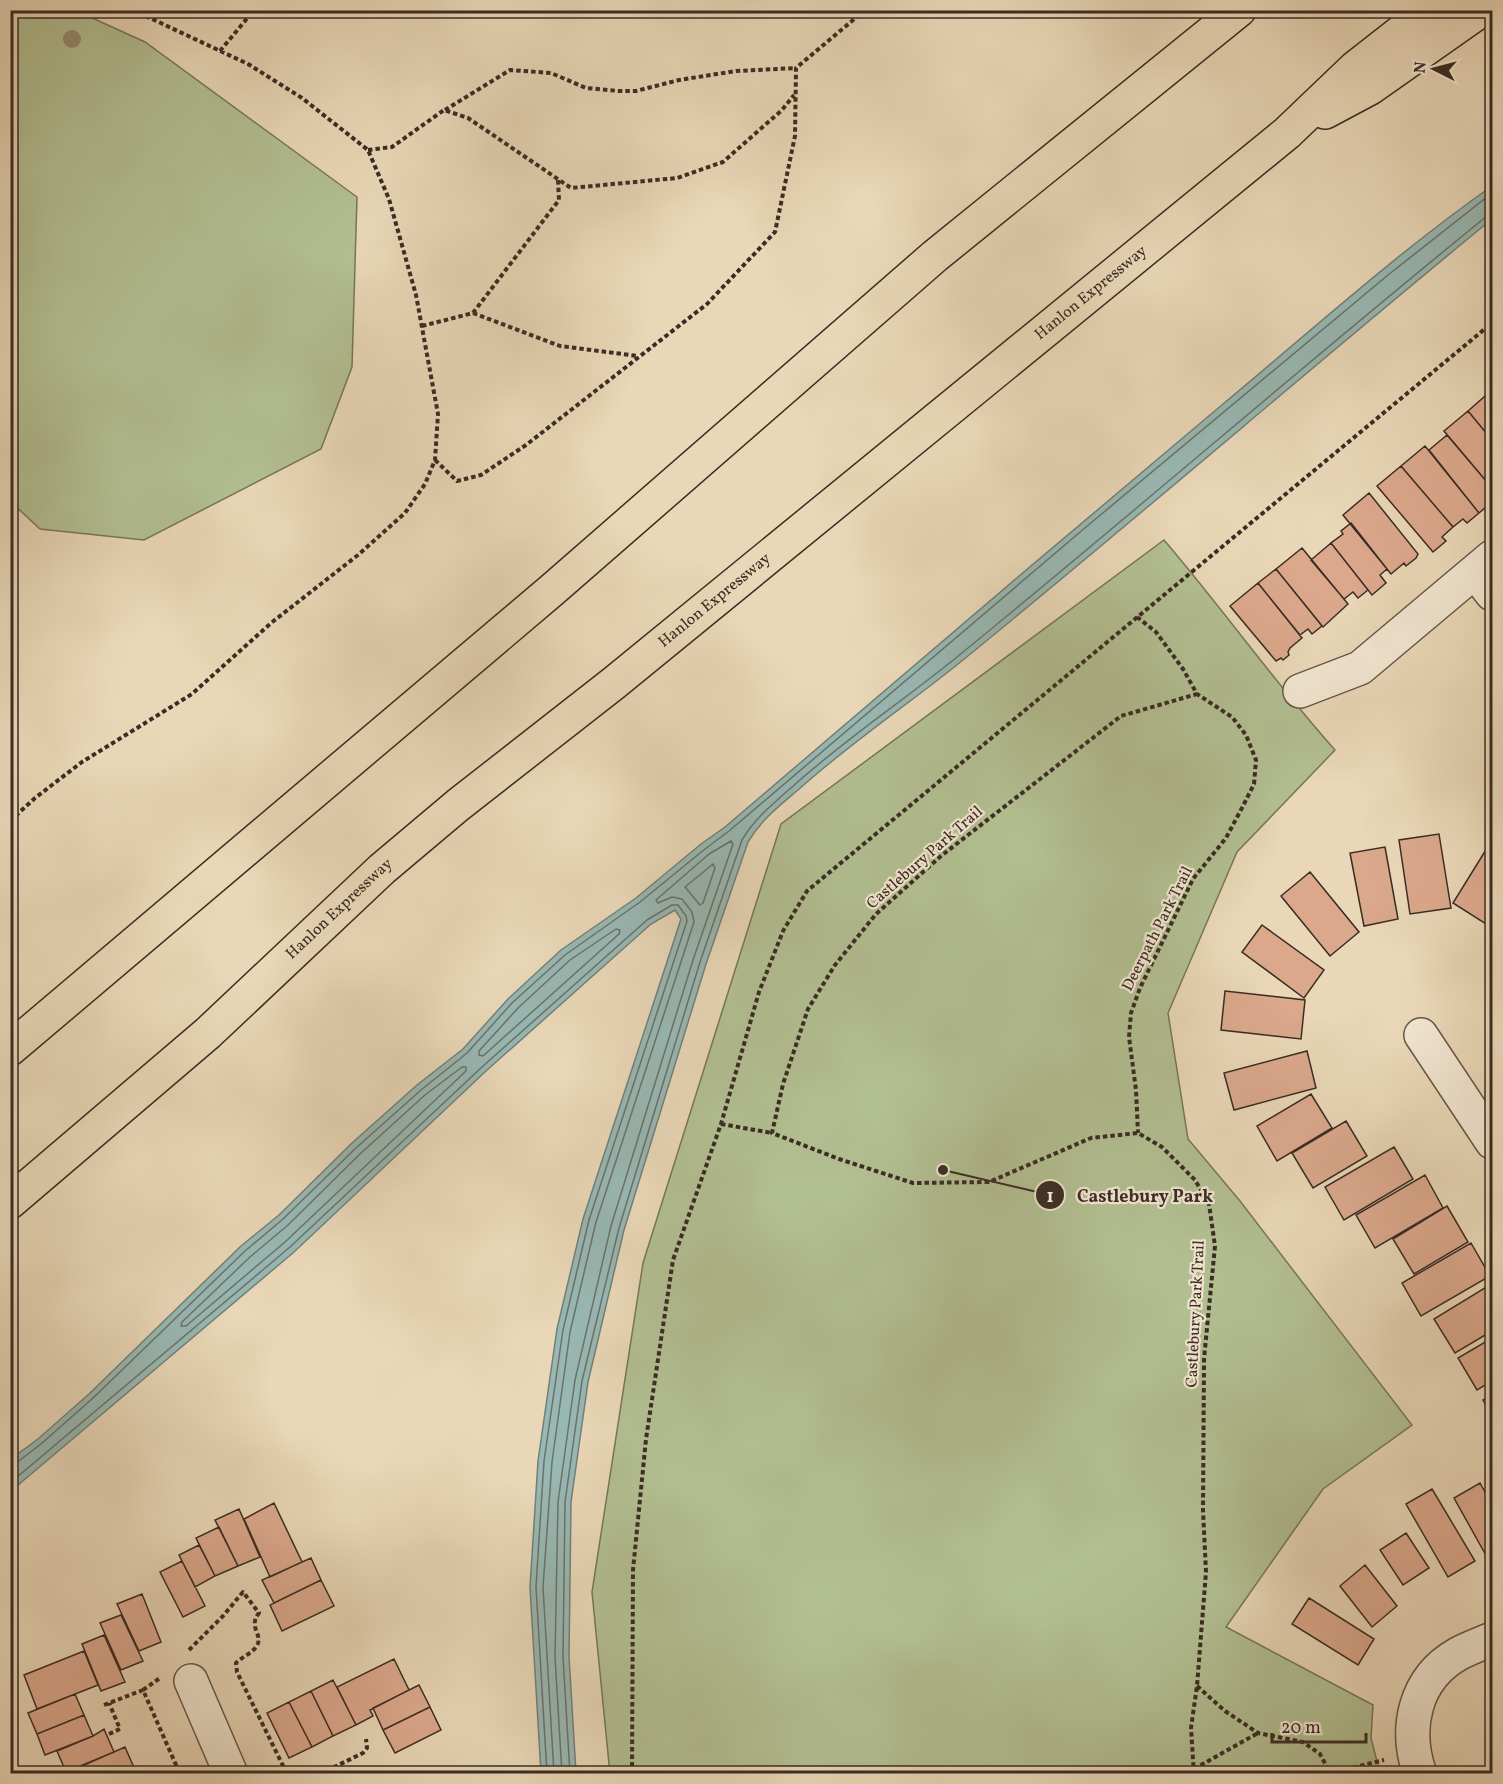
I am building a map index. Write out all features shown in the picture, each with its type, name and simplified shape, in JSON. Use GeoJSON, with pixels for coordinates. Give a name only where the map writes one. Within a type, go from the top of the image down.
{"type":"FeatureCollection","features":[{"type":"Feature","properties":{"kind":"highway"},"geometry":{"type":"LineString","coordinates":[[10,1049],[552,590],[935,256],[1239,10]]}},
{"type":"Feature","properties":{"kind":"highway","name":"Hanlon Expressway"},"geometry":{"type":"LineString","coordinates":[[10,1202],[208,1033],[381,869],[458,805],[614,683],[1287,133],[1356,68],[1428,10]]}},
{"type":"Feature","properties":{"kind":"highway"},"geometry":{"type":"LineString","coordinates":[[1287,133],[1370,88],[1481,10]]}},
{"type":"Feature","properties":{"kind":"street"},"geometry":{"type":"LineString","coordinates":[[1300,691],[1360,668],[1487,574]]}},
{"type":"Feature","properties":{"kind":"street"},"geometry":{"type":"LineString","coordinates":[[1421,1035],[1492,1142]]}},
{"type":"Feature","properties":{"kind":"street"},"geometry":{"type":"LineString","coordinates":[[1417,1763],[1412,1728],[1415,1706],[1430,1678],[1456,1655],[1492,1639]]}},
{"type":"Feature","properties":{"kind":"street"},"geometry":{"type":"LineString","coordinates":[[181,1669],[231,1773]]}},
{"type":"Feature","properties":{"kind":"path"},"geometry":{"type":"LineString","coordinates":[[10,821],[35,798],[82,762],[192,694],[271,623],[358,555],[405,513],[425,484],[435,460],[438,414],[416,295],[389,199],[368,150],[302,98],[248,64],[133,10]]}},
{"type":"Feature","properties":{"kind":"path"},"geometry":{"type":"LineString","coordinates":[[220,51],[254,10]]}},
{"type":"Feature","properties":{"kind":"path"},"geometry":{"type":"LineString","coordinates":[[368,150],[392,147],[444,110],[510,70],[551,73],[586,88],[636,91],[679,80],[736,71],[796,69],[865,10]]}},
{"type":"Feature","properties":{"kind":"path"},"geometry":{"type":"LineString","coordinates":[[435,460],[457,481],[481,475],[526,445],[707,304],[776,232],[795,136],[796,69]]}},
{"type":"Feature","properties":{"kind":"path"},"geometry":{"type":"LineString","coordinates":[[444,110],[468,118],[571,188],[659,181],[723,162],[782,110],[795,93]]}},
{"type":"Feature","properties":{"kind":"path"},"geometry":{"type":"LineString","coordinates":[[473,313],[559,200],[558,179]]}},
{"type":"Feature","properties":{"kind":"path"},"geometry":{"type":"LineString","coordinates":[[422,326],[473,313],[560,346],[639,357]]}},
{"type":"Feature","properties":{"kind":"path"},"geometry":{"type":"LineString","coordinates":[[632,1773],[633,1570],[646,1439],[673,1260],[721,1124],[759,992],[783,931],[807,891],[1492,323]]}},
{"type":"Feature","properties":{"kind":"path","name":"Deerpath Park Trail"},"geometry":{"type":"LineString","coordinates":[[1137,617],[1156,632],[1183,669],[1197,694],[1233,717],[1246,735],[1256,760],[1254,784],[1226,838],[1193,879],[1131,1013],[1129,1037],[1136,1090],[1138,1133]]}},
{"type":"Feature","properties":{"kind":"path","name":"Castlebury Park Trail"},"geometry":{"type":"LineString","coordinates":[[772,1133],[783,1084],[808,1009],[835,965],[876,914],[941,856],[1121,716],[1197,694]]}},
{"type":"Feature","properties":{"kind":"path"},"geometry":{"type":"LineString","coordinates":[[721,1124],[772,1133],[839,1159],[913,1183],[989,1182],[1091,1138],[1138,1133]]}},
{"type":"Feature","properties":{"kind":"path","name":"Castlebury Park Trail"},"geometry":{"type":"LineString","coordinates":[[1138,1133],[1162,1147],[1196,1180],[1209,1204],[1215,1246],[1204,1359],[1203,1510],[1206,1572],[1197,1686],[1191,1728],[1194,1771]]}},
{"type":"Feature","properties":{"kind":"path"},"geometry":{"type":"LineString","coordinates":[[109,1734],[120,1730],[107,1704],[143,1690],[181,1669],[243,1592],[259,1613],[253,1624],[258,1640],[256,1647],[236,1663],[237,1672],[287,1773]]}},
{"type":"Feature","properties":{"kind":"path"},"geometry":{"type":"LineString","coordinates":[[1197,1686],[1225,1711],[1258,1733],[1303,1742],[1320,1754],[1330,1773],[1417,1763]]}},
{"type":"Feature","properties":{"kind":"path"},"geometry":{"type":"LineString","coordinates":[[143,1690],[180,1773]]}},
{"type":"Feature","properties":{"kind":"path"},"geometry":{"type":"LineString","coordinates":[[1194,1771],[1258,1733]]}},
{"type":"Feature","properties":{"kind":"path"},"geometry":{"type":"LineString","coordinates":[[320,1773],[363,1753],[367,1748],[366,1739]]}},
{"type":"Feature","properties":{"kind":"green space"},"geometry":{"type":"Polygon","coordinates":[[[10,11],[77,11],[145,42],[357,197],[352,367],[321,449],[144,540],[40,529],[11,502],[10,11]]]}},
{"type":"Feature","properties":{"kind":"green space"},"geometry":{"type":"Polygon","coordinates":[[[1164,540],[1291,699],[1335,750],[1237,852],[1168,1013],[1188,1139],[1240,1201],[1412,1425],[1323,1489],[1226,1627],[1373,1705],[1371,1738],[1380,1773],[610,1774],[592,1592],[643,1263],[781,824],[1164,540]]]}},
{"type":"Feature","properties":{"kind":"water"},"geometry":{"type":"Polygon","coordinates":[[[1492,186],[1492,219],[1030,605],[818,773],[771,814],[748,842],[706,964],[624,1230],[588,1382],[571,1502],[569,1657],[576,1773],[541,1773],[530,1587],[538,1461],[557,1329],[583,1219],[681,919],[675,910],[651,924],[486,1071],[294,1252],[11,1491],[11,1459],[38,1439],[89,1394],[241,1246],[279,1215],[352,1143],[417,1085],[463,1049],[508,999],[561,950],[636,898],[725,827],[1356,292],[1492,186]]]}},
{"type":"Feature","properties":{"kind":"building"},"geometry":{"type":"Polygon","coordinates":[[[1492,390],[1492,440],[1468,411],[1492,390]]]}},
{"type":"Feature","properties":{"kind":"building"},"geometry":{"type":"Polygon","coordinates":[[[1468,411],[1492,440],[1492,488],[1444,431],[1468,411]]]}},
{"type":"Feature","properties":{"kind":"building"},"geometry":{"type":"Polygon","coordinates":[[[1447,435],[1492,488],[1492,493],[1486,498],[1491,503],[1479,513],[1429,450],[1447,435]]]}},
{"type":"Feature","properties":{"kind":"building"},"geometry":{"type":"Polygon","coordinates":[[[1425,446],[1479,513],[1467,523],[1463,519],[1453,527],[1401,466],[1425,446]]]}},
{"type":"Feature","properties":{"kind":"building"},"geometry":{"type":"Polygon","coordinates":[[[1401,466],[1453,527],[1442,537],[1446,541],[1433,552],[1377,486],[1401,466]]]}},
{"type":"Feature","properties":{"kind":"building"},"geometry":{"type":"Polygon","coordinates":[[[1369,493],[1418,554],[1406,566],[1404,563],[1391,574],[1343,515],[1369,493]]]}},
{"type":"Feature","properties":{"kind":"building"},"geometry":{"type":"Polygon","coordinates":[[[1351,523],[1387,569],[1380,575],[1386,583],[1372,595],[1331,543],[1343,534],[1341,531],[1351,523]]]}},
{"type":"Feature","properties":{"kind":"building"},"geometry":{"type":"Polygon","coordinates":[[[1331,543],[1368,590],[1358,598],[1353,592],[1344,599],[1311,560],[1331,543]]]}},
{"type":"Feature","properties":{"kind":"building"},"geometry":{"type":"Polygon","coordinates":[[[1302,548],[1348,604],[1323,627],[1276,569],[1302,548]]]}},
{"type":"Feature","properties":{"kind":"building"},"geometry":{"type":"Polygon","coordinates":[[[1276,569],[1322,626],[1312,634],[1308,629],[1300,635],[1258,583],[1276,569]]]}},
{"type":"Feature","properties":{"kind":"building"},"geometry":{"type":"Polygon","coordinates":[[[1258,583],[1302,638],[1290,648],[1289,655],[1283,660],[1281,658],[1276,661],[1230,606],[1258,583]]]}},
{"type":"Feature","properties":{"kind":"building"},"geometry":{"type":"Polygon","coordinates":[[[1439,834],[1451,908],[1410,914],[1399,840],[1439,834]]]}},
{"type":"Feature","properties":{"kind":"building"},"geometry":{"type":"Polygon","coordinates":[[[1492,840],[1492,913],[1486,924],[1453,903],[1492,840]]]}},
{"type":"Feature","properties":{"kind":"building"},"geometry":{"type":"Polygon","coordinates":[[[1385,847],[1398,919],[1364,926],[1350,853],[1385,847]]]}},
{"type":"Feature","properties":{"kind":"building"},"geometry":{"type":"Polygon","coordinates":[[[1310,872],[1359,932],[1330,956],[1281,896],[1310,872]]]}},
{"type":"Feature","properties":{"kind":"building"},"geometry":{"type":"Polygon","coordinates":[[[1262,925],[1324,970],[1304,998],[1242,952],[1262,925]]]}},
{"type":"Feature","properties":{"kind":"building"},"geometry":{"type":"Polygon","coordinates":[[[1225,991],[1305,1000],[1301,1039],[1221,1030],[1225,991]]]}},
{"type":"Feature","properties":{"kind":"building"},"geometry":{"type":"Polygon","coordinates":[[[1307,1051],[1316,1088],[1234,1110],[1224,1073],[1307,1051]]]}},
{"type":"Feature","properties":{"kind":"building"},"geometry":{"type":"Polygon","coordinates":[[[1311,1094],[1332,1128],[1277,1161],[1257,1126],[1311,1094]]]}},
{"type":"Feature","properties":{"kind":"building"},"geometry":{"type":"Polygon","coordinates":[[[1346,1121],[1367,1156],[1313,1188],[1292,1153],[1346,1121]]]}},
{"type":"Feature","properties":{"kind":"building"},"geometry":{"type":"Polygon","coordinates":[[[1394,1147],[1413,1179],[1344,1220],[1325,1187],[1394,1147]]]}},
{"type":"Feature","properties":{"kind":"building"},"geometry":{"type":"Polygon","coordinates":[[[1425,1175],[1443,1208],[1375,1248],[1356,1215],[1425,1175]]]}},
{"type":"Feature","properties":{"kind":"building"},"geometry":{"type":"Polygon","coordinates":[[[1447,1206],[1468,1242],[1414,1274],[1393,1239],[1447,1206]]]}},
{"type":"Feature","properties":{"kind":"building"},"geometry":{"type":"Polygon","coordinates":[[[1471,1243],[1490,1276],[1421,1316],[1402,1283],[1471,1243]]]}},
{"type":"Feature","properties":{"kind":"building"},"geometry":{"type":"Polygon","coordinates":[[[1488,1286],[1492,1293],[1492,1331],[1455,1353],[1434,1319],[1488,1286]]]}},
{"type":"Feature","properties":{"kind":"building"},"geometry":{"type":"Polygon","coordinates":[[[1492,1338],[1492,1381],[1477,1390],[1458,1358],[1492,1338]]]}},
{"type":"Feature","properties":{"kind":"building"},"geometry":{"type":"Polygon","coordinates":[[[1492,1395],[1492,1416],[1483,1400],[1492,1395]]]}},
{"type":"Feature","properties":{"kind":"building"},"geometry":{"type":"Polygon","coordinates":[[[1480,1483],[1492,1505],[1492,1556],[1488,1559],[1454,1498],[1480,1483]]]}},
{"type":"Feature","properties":{"kind":"building"},"geometry":{"type":"Polygon","coordinates":[[[1432,1489],[1475,1561],[1448,1577],[1406,1504],[1432,1489]]]}},
{"type":"Feature","properties":{"kind":"building"},"geometry":{"type":"Polygon","coordinates":[[[274,1503],[302,1562],[270,1577],[244,1519],[274,1503]]]}},
{"type":"Feature","properties":{"kind":"building"},"geometry":{"type":"Polygon","coordinates":[[[239,1509],[260,1557],[238,1566],[215,1520],[239,1509]]]}},
{"type":"Feature","properties":{"kind":"building"},"geometry":{"type":"Polygon","coordinates":[[[219,1527],[238,1566],[215,1576],[196,1538],[219,1527]]]}},
{"type":"Feature","properties":{"kind":"building"},"geometry":{"type":"Polygon","coordinates":[[[1406,1533],[1429,1568],[1403,1585],[1380,1550],[1406,1533]]]}},
{"type":"Feature","properties":{"kind":"building"},"geometry":{"type":"Polygon","coordinates":[[[199,1545],[215,1576],[195,1587],[179,1555],[199,1545]]]}},
{"type":"Feature","properties":{"kind":"building"},"geometry":{"type":"Polygon","coordinates":[[[311,1558],[321,1580],[274,1603],[262,1580],[311,1558]]]}},
{"type":"Feature","properties":{"kind":"building"},"geometry":{"type":"Polygon","coordinates":[[[182,1561],[205,1606],[183,1617],[160,1572],[182,1561]]]}},
{"type":"Feature","properties":{"kind":"building"},"geometry":{"type":"Polygon","coordinates":[[[1365,1565],[1397,1606],[1372,1627],[1340,1586],[1365,1565]]]}},
{"type":"Feature","properties":{"kind":"building"},"geometry":{"type":"Polygon","coordinates":[[[321,1580],[334,1606],[282,1631],[270,1605],[321,1580]]]}},
{"type":"Feature","properties":{"kind":"building"},"geometry":{"type":"Polygon","coordinates":[[[142,1594],[161,1642],[139,1651],[117,1604],[142,1594]]]}},
{"type":"Feature","properties":{"kind":"building"},"geometry":{"type":"Polygon","coordinates":[[[1309,1598],[1374,1639],[1358,1665],[1292,1624],[1309,1598]]]}},
{"type":"Feature","properties":{"kind":"building"},"geometry":{"type":"Polygon","coordinates":[[[121,1615],[143,1661],[121,1670],[100,1623],[121,1615]]]}},
{"type":"Feature","properties":{"kind":"building"},"geometry":{"type":"Polygon","coordinates":[[[104,1635],[125,1682],[101,1691],[82,1644],[104,1635]]]}},
{"type":"Feature","properties":{"kind":"building"},"geometry":{"type":"Polygon","coordinates":[[[84,1651],[98,1685],[37,1709],[24,1675],[84,1651]]]}},
{"type":"Feature","properties":{"kind":"building"},"geometry":{"type":"Polygon","coordinates":[[[394,1659],[409,1690],[370,1710],[373,1716],[356,1725],[337,1687],[394,1659]]]}},
{"type":"Feature","properties":{"kind":"building"},"geometry":{"type":"Polygon","coordinates":[[[333,1680],[356,1725],[333,1736],[311,1691],[333,1680]]]}},
{"type":"Feature","properties":{"kind":"building"},"geometry":{"type":"Polygon","coordinates":[[[419,1685],[430,1707],[383,1730],[373,1708],[419,1685]]]}},
{"type":"Feature","properties":{"kind":"building"},"geometry":{"type":"Polygon","coordinates":[[[311,1691],[333,1736],[312,1747],[289,1702],[311,1691]]]}},
{"type":"Feature","properties":{"kind":"building"},"geometry":{"type":"Polygon","coordinates":[[[75,1694],[84,1715],[37,1734],[28,1713],[75,1694]]]}},
{"type":"Feature","properties":{"kind":"building"},"geometry":{"type":"Polygon","coordinates":[[[289,1702],[312,1747],[289,1758],[267,1713],[289,1702]]]}},
{"type":"Feature","properties":{"kind":"building"},"geometry":{"type":"Polygon","coordinates":[[[430,1707],[441,1730],[395,1753],[383,1730],[430,1707]]]}},
{"type":"Feature","properties":{"kind":"building"},"geometry":{"type":"Polygon","coordinates":[[[84,1715],[93,1736],[45,1755],[37,1734],[84,1715]]]}},
{"type":"Feature","properties":{"kind":"building"},"geometry":{"type":"Polygon","coordinates":[[[104,1729],[114,1752],[66,1772],[57,1751],[104,1729]]]}},
{"type":"Feature","properties":{"kind":"building"},"geometry":{"type":"Polygon","coordinates":[[[125,1747],[135,1770],[128,1774],[77,1774],[75,1769],[125,1747]]]}},
{"type":"Feature","properties":{"kind":"place","name":"Castlebury Park"},"geometry":{"type":"Point","coordinates":[943,1170]}}]}
